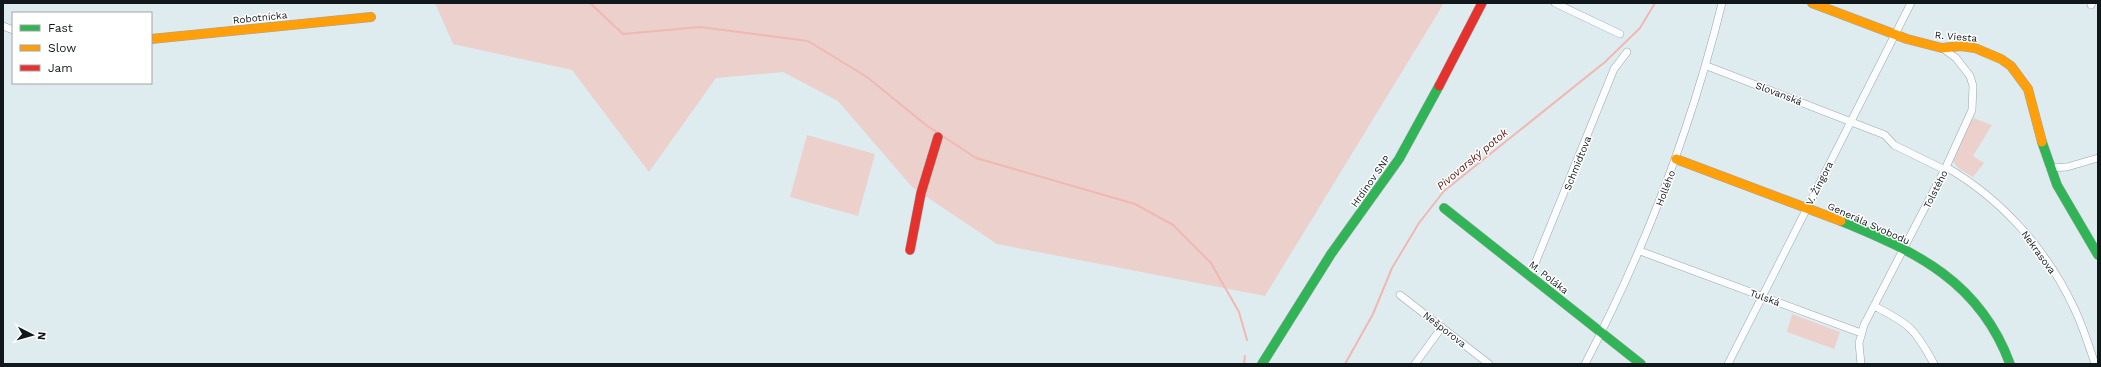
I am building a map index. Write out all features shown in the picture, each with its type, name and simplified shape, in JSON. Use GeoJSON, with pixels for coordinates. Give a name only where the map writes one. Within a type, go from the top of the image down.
{"type":"FeatureCollection","features":[{"type":"Feature","properties":{"kind":"street","name":"Hrdinov SNP"},"geometry":{"type":"LineString","coordinates":[[1262,364],[1331,254],[1399,159],[1482,3]]}},
{"type":"Feature","properties":{"kind":"street"},"geometry":{"type":"LineString","coordinates":[[1555,3],[1620,34]]}},
{"type":"Feature","properties":{"kind":"street","name":"Hollého"},"geometry":{"type":"LineString","coordinates":[[1585,364],[1602,333],[1640,251],[1676,159],[1707,66],[1722,3]]}},
{"type":"Feature","properties":{"kind":"street","name":"R. Viesta"},"geometry":{"type":"LineString","coordinates":[[1812,3],[1895,35],[1942,48],[1961,46],[1975,48],[2001,58],[2011,66],[2028,89],[2050,168],[2057,185],[2098,255]]}},
{"type":"Feature","properties":{"kind":"street","name":"V. Žingora"},"geometry":{"type":"LineString","coordinates":[[1728,364],[1911,3]]}},
{"type":"Feature","properties":{"kind":"street","name":"Robotnícka"},"geometry":{"type":"LineString","coordinates":[[152,39],[371,17]]}},
{"type":"Feature","properties":{"kind":"street","name":"Tolstého"},"geometry":{"type":"LineString","coordinates":[[1861,333],[1945,168],[1972,110],[1974,97],[1973,86],[1965,68],[1942,48]]}},
{"type":"Feature","properties":{"kind":"street","name":"Schmidtova"},"geometry":{"type":"LineString","coordinates":[[1530,276],[1614,70],[1627,52]]}},
{"type":"Feature","properties":{"kind":"street","name":"Slovanská"},"geometry":{"type":"LineString","coordinates":[[1707,66],[1851,121]]}},
{"type":"Feature","properties":{"kind":"street","name":"Nekrasova"},"geometry":{"type":"LineString","coordinates":[[1851,121],[1885,135],[1894,145],[1945,168],[1975,185],[2010,215],[2037,248],[2060,281],[2075,309],[2096,364]]}},
{"type":"Feature","properties":{"kind":"street"},"geometry":{"type":"LineString","coordinates":[[910,250],[924,176],[938,138]]}},
{"type":"Feature","properties":{"kind":"street"},"geometry":{"type":"LineString","coordinates":[[2050,168],[2067,167],[2098,158]]}},
{"type":"Feature","properties":{"kind":"street","name":"Generála Svobodu"},"geometry":{"type":"LineString","coordinates":[[1676,159],[1850,225],[1904,250],[1938,268],[1970,297],[1992,326],[2001,340],[2010,364]]}},
{"type":"Feature","properties":{"kind":"street","name":"M. Poláka"},"geometry":{"type":"LineString","coordinates":[[1444,208],[1641,364]]}},
{"type":"Feature","properties":{"kind":"street","name":"Tulská"},"geometry":{"type":"LineString","coordinates":[[1640,251],[1861,333]]}},
{"type":"Feature","properties":{"kind":"street","name":"Nešporova"},"geometry":{"type":"LineString","coordinates":[[1400,294],[1489,364]]}},
{"type":"Feature","properties":{"kind":"street"},"geometry":{"type":"LineString","coordinates":[[1874,306],[1908,325],[1920,338],[1934,364]]}},
{"type":"Feature","properties":{"kind":"street"},"geometry":{"type":"LineString","coordinates":[[1415,364],[1442,327]]}},
{"type":"Feature","properties":{"kind":"street"},"geometry":{"type":"LineString","coordinates":[[1861,333],[1859,352],[1861,364]]}},
{"type":"Feature","properties":{"kind":"shaded area"},"geometry":{"type":"Polygon","coordinates":[[[435,3],[1444,3],[1265,296],[997,244],[912,187],[838,101],[783,72],[716,78],[649,172],[572,70],[453,44],[435,3]]]}},
{"type":"Feature","properties":{"kind":"shaded area"},"geometry":{"type":"Polygon","coordinates":[[[1973,118],[1992,125],[1973,156],[1984,163],[1973,177],[1958,168],[1952,159],[1973,118]]]}},
{"type":"Feature","properties":{"kind":"shaded area"},"geometry":{"type":"Polygon","coordinates":[[[807,135],[875,154],[858,216],[790,197],[807,135]]]}},
{"type":"Feature","properties":{"kind":"shaded area"},"geometry":{"type":"Polygon","coordinates":[[[1792,314],[1840,332],[1834,349],[1787,332],[1792,314]]]}},
{"type":"Feature","properties":{"kind":"waterway"},"geometry":{"type":"LineString","coordinates":[[590,3],[623,34],[700,27],[808,41],[867,77],[926,125],[976,158],[1135,204],[1173,225],[1211,263],[1239,312],[1247,340]]}},
{"type":"Feature","properties":{"kind":"waterway","name":"Pivovarský potok"},"geometry":{"type":"LineString","coordinates":[[1345,364],[1373,314],[1392,268],[1419,223],[1444,191],[1605,62],[1640,28],[1655,3]]}},
{"type":"Feature","properties":{"kind":"waterway"},"geometry":{"type":"LineString","coordinates":[[1244,364],[1245,356]]}},
{"type":"Feature","properties":{"kind":"traffic: fast"},"geometry":{"type":"LineString","coordinates":[[1262,364],[1331,254],[1399,159],[1439,86]]}},
{"type":"Feature","properties":{"kind":"traffic: fast"},"geometry":{"type":"LineString","coordinates":[[2042,142],[2057,185],[2098,255]]}},
{"type":"Feature","properties":{"kind":"traffic: fast"},"geometry":{"type":"LineString","coordinates":[[1444,208],[1641,364]]}},
{"type":"Feature","properties":{"kind":"traffic: fast"},"geometry":{"type":"LineString","coordinates":[[1841,221],[1895,245],[1920,258],[1943,273],[1982,311],[1997,336],[2010,364]]}},
{"type":"Feature","properties":{"kind":"traffic: slow"},"geometry":{"type":"LineString","coordinates":[[1812,3],[1907,39],[1942,48],[1961,46],[1975,48],[2001,59],[2011,66],[2028,89],[2042,142]]}},
{"type":"Feature","properties":{"kind":"traffic: slow"},"geometry":{"type":"LineString","coordinates":[[152,39],[371,17]]}},
{"type":"Feature","properties":{"kind":"traffic: slow"},"geometry":{"type":"LineString","coordinates":[[1676,159],[1841,221]]}},
{"type":"Feature","properties":{"kind":"traffic: jam"},"geometry":{"type":"LineString","coordinates":[[1439,86],[1482,3]]}},
{"type":"Feature","properties":{"kind":"traffic: jam"},"geometry":{"type":"LineString","coordinates":[[910,250],[921,193],[938,137]]}}]}
